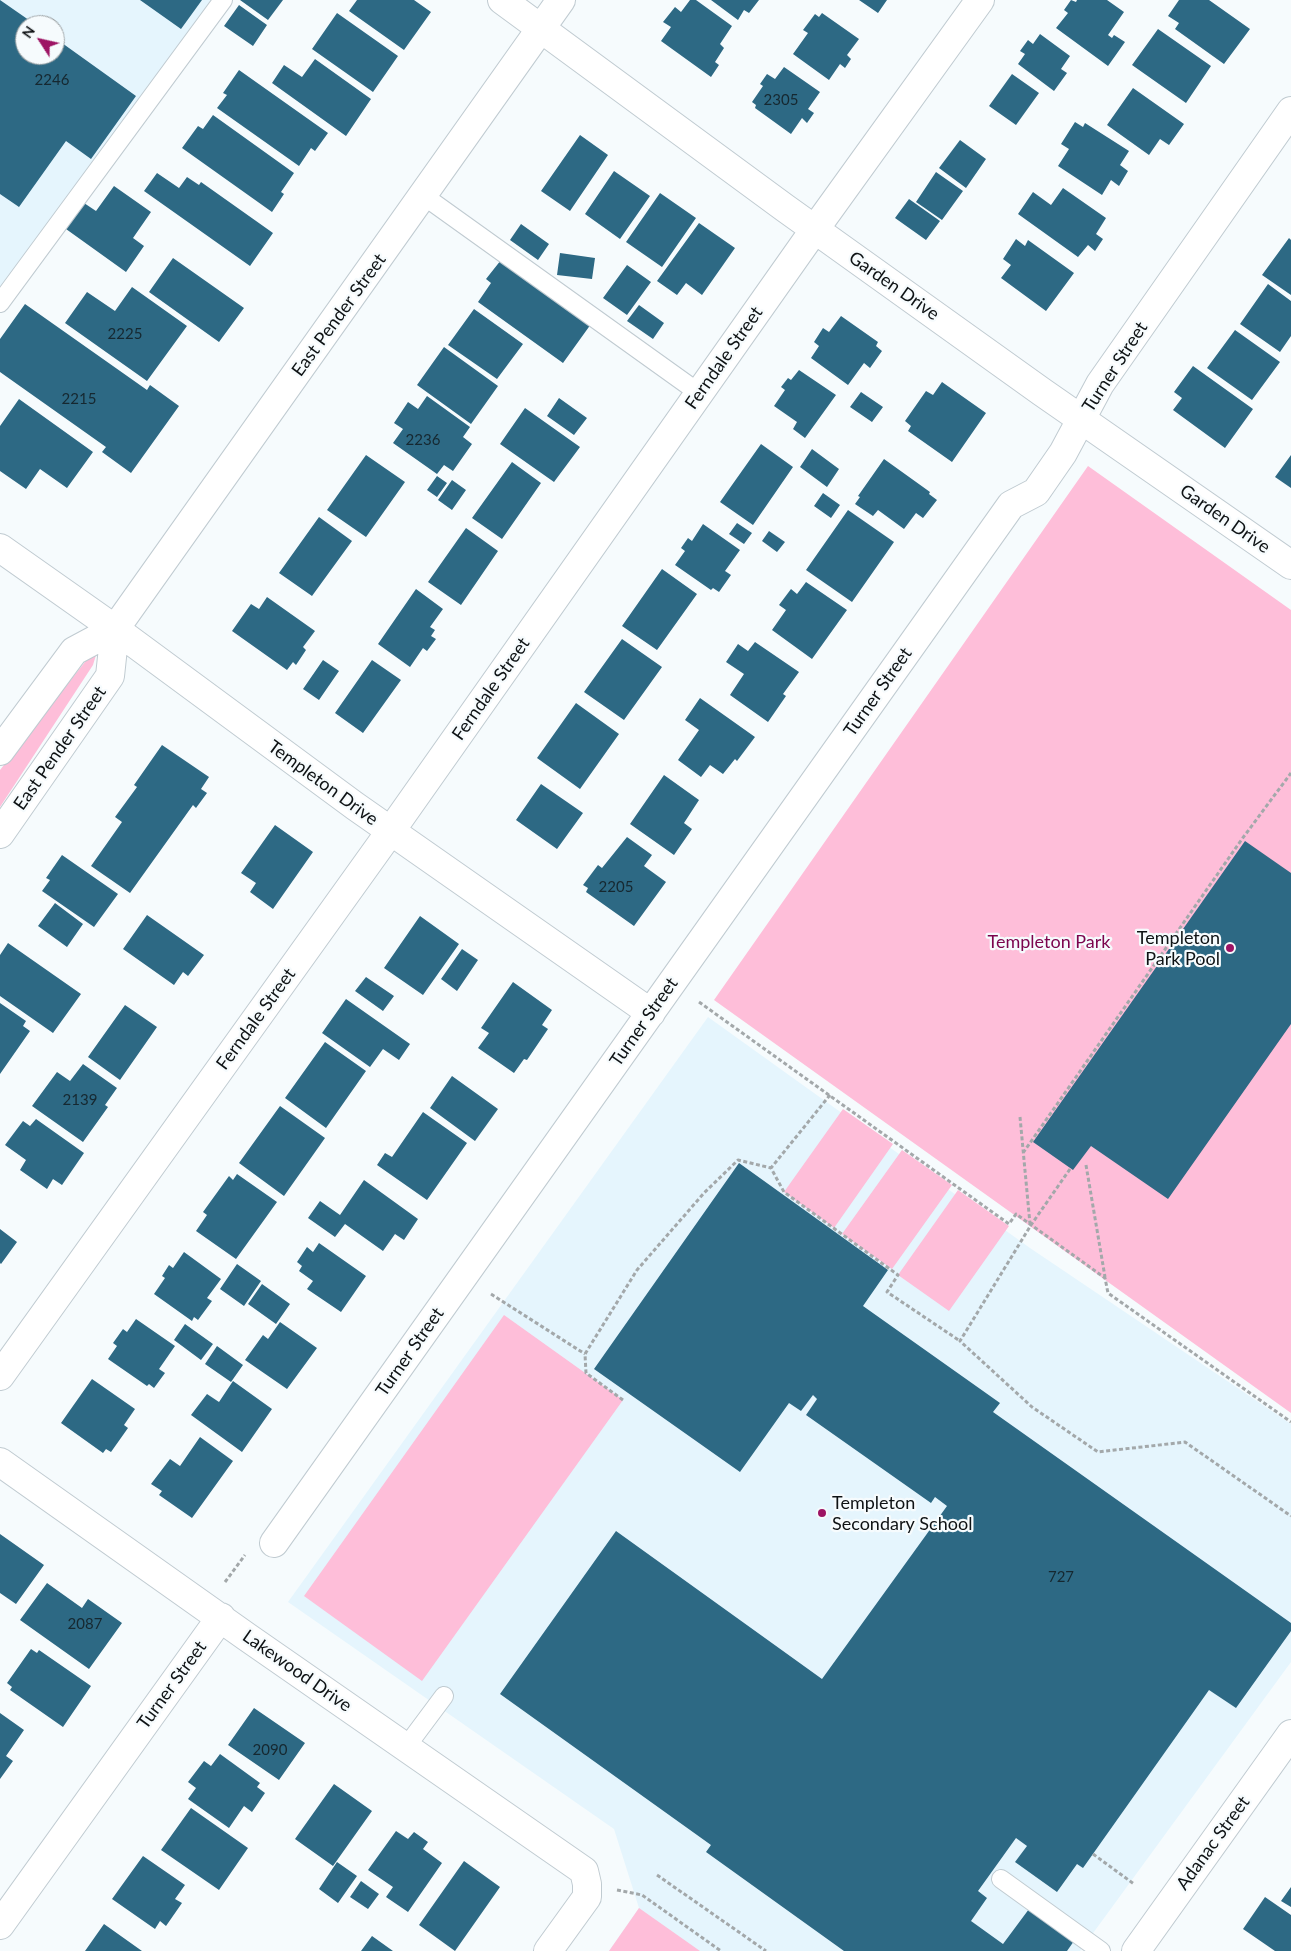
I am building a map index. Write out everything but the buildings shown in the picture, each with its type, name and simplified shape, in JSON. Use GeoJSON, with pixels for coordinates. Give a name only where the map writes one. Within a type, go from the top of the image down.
{"type":"FeatureCollection","features":[{"type":"Feature","properties":{"kind":"street","name":"Garden Drive"},"geometry":{"type":"LineString","coordinates":[[502,0],[815,230],[1291,565]]}},
{"type":"Feature","properties":{"kind":"street","name":"East Pender Street"},"geometry":{"type":"LineString","coordinates":[[0,751],[74,651],[115,629],[424,196],[561,0]]}},
{"type":"Feature","properties":{"kind":"street","name":"Ferndale Street"},"geometry":{"type":"LineString","coordinates":[[0,1376],[390,832],[699,392],[980,0]]}},
{"type":"Feature","properties":{"kind":"street","name":"Turner Street"},"geometry":{"type":"LineString","coordinates":[[274,1543],[1011,506],[1036,492],[1063,453],[1100,384],[1291,111]]}},
{"type":"Feature","properties":{"kind":"street","name":"Templeton Drive"},"geometry":{"type":"LineString","coordinates":[[0,548],[115,629],[390,832],[650,1013]]}},
{"type":"Feature","properties":{"kind":"street","name":"East Pender Street"},"geometry":{"type":"LineString","coordinates":[[0,834],[110,676],[115,629]]}},
{"type":"Feature","properties":{"kind":"street","name":"Lakewood Drive"},"geometry":{"type":"LineString","coordinates":[[0,1462],[584,1871],[587,1884]]}},
{"type":"Feature","properties":{"kind":"street","name":"Turner Street"},"geometry":{"type":"LineString","coordinates":[[0,1925],[221,1617]]}},
{"type":"Feature","properties":{"kind":"street","name":"Adanac Street"},"geometry":{"type":"LineString","coordinates":[[1136,1951],[1291,1734]]}},
{"type":"Feature","properties":{"kind":"street"},"geometry":{"type":"LineString","coordinates":[[548,1951],[587,1897],[587,1884]]}},
{"type":"Feature","properties":{"kind":"lane"},"geometry":{"type":"LineString","coordinates":[[0,302],[223,0]]}},
{"type":"Feature","properties":{"kind":"lane"},"geometry":{"type":"LineString","coordinates":[[424,196],[699,392]]}},
{"type":"Feature","properties":{"kind":"lane"},"geometry":{"type":"LineString","coordinates":[[406,1747],[444,1696]]}},
{"type":"Feature","properties":{"kind":"lane"},"geometry":{"type":"LineString","coordinates":[[1001,1879],[1101,1951]]}},
{"type":"Feature","properties":{"kind":"path"},"geometry":{"type":"LineString","coordinates":[[1023,1153],[1242,839],[1291,773]]}},
{"type":"Feature","properties":{"kind":"path"},"geometry":{"type":"LineString","coordinates":[[699,1002],[1010,1224],[1016,1214],[1105,1278]]}},
{"type":"Feature","properties":{"kind":"path"},"geometry":{"type":"LineString","coordinates":[[771,1168],[830,1095]]}},
{"type":"Feature","properties":{"kind":"path"},"geometry":{"type":"LineString","coordinates":[[1020,1117],[1030,1225]]}},
{"type":"Feature","properties":{"kind":"path"},"geometry":{"type":"LineString","coordinates":[[623,1400],[586,1373],[585,1354],[636,1270],[704,1192],[738,1160],[771,1168],[784,1192],[898,1275],[887,1292],[960,1341],[1032,1408],[1098,1452],[1185,1442],[1291,1516]]}},
{"type":"Feature","properties":{"kind":"path"},"geometry":{"type":"LineString","coordinates":[[1086,1166],[1108,1294],[1291,1422]]}},
{"type":"Feature","properties":{"kind":"path"},"geometry":{"type":"LineString","coordinates":[[960,1341],[1030,1225],[1070,1169]]}},
{"type":"Feature","properties":{"kind":"path"},"geometry":{"type":"LineString","coordinates":[[491,1294],[585,1354]]}},
{"type":"Feature","properties":{"kind":"path"},"geometry":{"type":"LineString","coordinates":[[221,1617],[223,1585],[230,1575],[249,1549],[274,1543]]}},
{"type":"Feature","properties":{"kind":"path"},"geometry":{"type":"LineString","coordinates":[[1093,1854],[1134,1884]]}},
{"type":"Feature","properties":{"kind":"path"},"geometry":{"type":"LineString","coordinates":[[657,1874],[766,1951]]}},
{"type":"Feature","properties":{"kind":"path"},"geometry":{"type":"LineString","coordinates":[[587,1884],[642,1895],[721,1951]]}},
{"type":"Feature","properties":{"kind":"shaded area"},"geometry":{"type":"Polygon","coordinates":[[[0,0],[223,0],[0,303],[0,0]]]}},
{"type":"Feature","properties":{"kind":"shaded area","name":"Templeton Secondary School"},"geometry":{"type":"Polygon","coordinates":[[[708,1017],[1030,1248],[1291,1424],[1291,1662],[1080,1951],[609,1951],[639,1908],[614,1829],[288,1602],[708,1017]]]}},
{"type":"Feature","properties":{"kind":"green space","name":"Templeton Park"},"geometry":{"type":"Polygon","coordinates":[[[1088,466],[1291,610],[1291,1413],[714,1000],[1088,466]]]}},
{"type":"Feature","properties":{"kind":"green space"},"geometry":{"type":"Polygon","coordinates":[[[92,653],[96,655],[93,665],[0,807],[0,770],[92,653]]]}},
{"type":"Feature","properties":{"kind":"green space"},"geometry":{"type":"Polygon","coordinates":[[[843,1109],[893,1144],[834,1228],[784,1192],[843,1109]]]}},
{"type":"Feature","properties":{"kind":"green space"},"geometry":{"type":"Polygon","coordinates":[[[902,1150],[952,1185],[892,1269],[842,1234],[902,1150]]]}},
{"type":"Feature","properties":{"kind":"green space"},"geometry":{"type":"Polygon","coordinates":[[[958,1190],[1009,1226],[949,1311],[898,1275],[958,1190]]]}},
{"type":"Feature","properties":{"kind":"green space"},"geometry":{"type":"Polygon","coordinates":[[[504,1315],[623,1400],[422,1681],[304,1596],[504,1315]]]}},
{"type":"Feature","properties":{"kind":"green space"},"geometry":{"type":"Polygon","coordinates":[[[639,1908],[700,1951],[609,1951],[639,1908]]]}},
{"type":"Feature","properties":{"kind":"place","name":"Templeton Park Pool"},"geometry":{"type":"Point","coordinates":[1230,948]}},
{"type":"Feature","properties":{"kind":"place","name":"Templeton Secondary School"},"geometry":{"type":"Point","coordinates":[822,1513]}}]}
